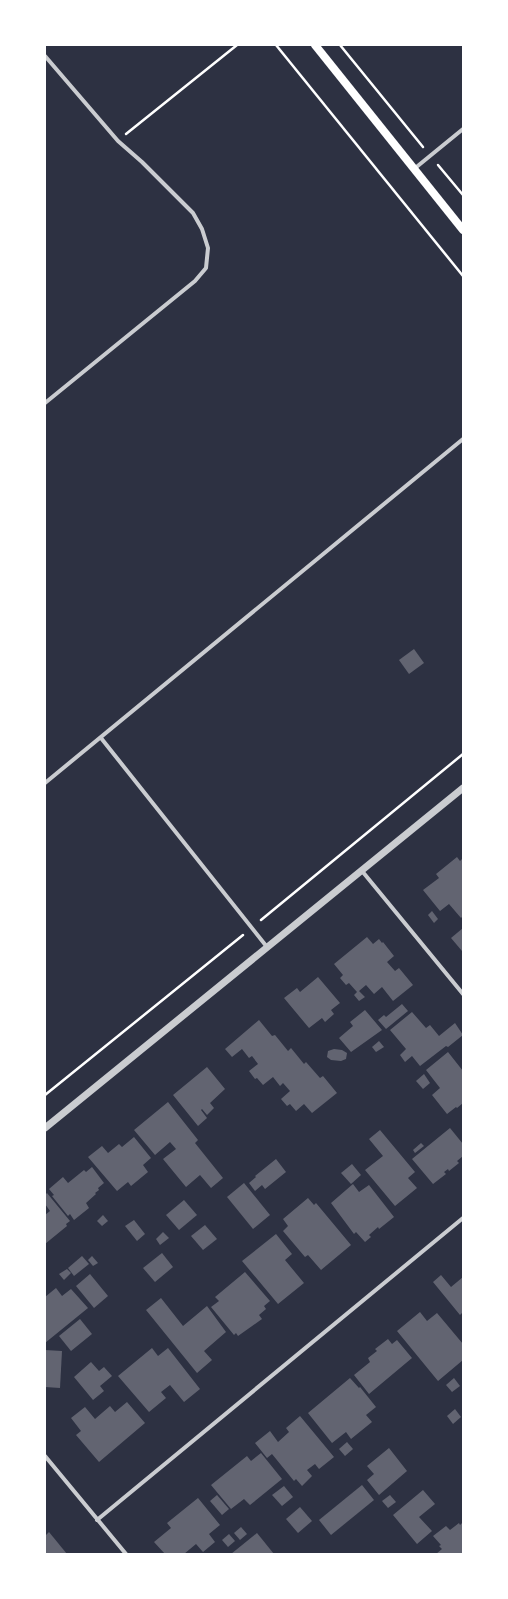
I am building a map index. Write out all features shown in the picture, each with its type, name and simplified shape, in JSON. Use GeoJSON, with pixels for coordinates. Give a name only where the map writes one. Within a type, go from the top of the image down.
{"type":"FeatureCollection","features":[{"type":"Feature","properties":{"kind":"main road"},"geometry":{"type":"LineString","coordinates":[[315,45],[463,230]]}},
{"type":"Feature","properties":{"kind":"street"},"geometry":{"type":"LineString","coordinates":[[45,56],[118,141],[142,162],[193,213],[202,229],[208,248],[206,268],[195,281],[45,403]]}},
{"type":"Feature","properties":{"kind":"street"},"geometry":{"type":"LineString","coordinates":[[414,168],[463,129]]}},
{"type":"Feature","properties":{"kind":"street"},"geometry":{"type":"LineString","coordinates":[[45,783],[463,439]]}},
{"type":"Feature","properties":{"kind":"street"},"geometry":{"type":"LineString","coordinates":[[101,738],[267,947]]}},
{"type":"Feature","properties":{"kind":"street"},"geometry":{"type":"LineString","coordinates":[[45,1128],[463,788]]}},
{"type":"Feature","properties":{"kind":"street"},"geometry":{"type":"LineString","coordinates":[[362,871],[463,994]]}},
{"type":"Feature","properties":{"kind":"street"},"geometry":{"type":"LineString","coordinates":[[97,1520],[463,1218]]}},
{"type":"Feature","properties":{"kind":"street"},"geometry":{"type":"LineString","coordinates":[[45,1456],[126,1554]]}},
{"type":"Feature","properties":{"kind":"path"},"geometry":{"type":"LineString","coordinates":[[118,141],[237,45]]}},
{"type":"Feature","properties":{"kind":"path"},"geometry":{"type":"LineString","coordinates":[[276,45],[463,276]]}},
{"type":"Feature","properties":{"kind":"path"},"geometry":{"type":"LineString","coordinates":[[340,45],[463,195]]}},
{"type":"Feature","properties":{"kind":"path"},"geometry":{"type":"LineString","coordinates":[[45,1095],[252,928],[463,754]]}},
{"type":"Feature","properties":{"kind":"building"},"geometry":{"type":"Polygon","coordinates":[[[414,649],[424,663],[409,674],[399,660],[414,649]]]}},
{"type":"Feature","properties":{"kind":"building"},"geometry":{"type":"Polygon","coordinates":[[[457,857],[460,861],[463,858],[463,916],[461,918],[449,904],[440,911],[423,890],[439,878],[436,874],[457,857]]]}},
{"type":"Feature","properties":{"kind":"building"},"geometry":{"type":"Polygon","coordinates":[[[432,911],[438,919],[434,923],[428,915],[432,911]]]}},
{"type":"Feature","properties":{"kind":"building"},"geometry":{"type":"Polygon","coordinates":[[[463,928],[463,950],[462,951],[451,938],[463,928]]]}},
{"type":"Feature","properties":{"kind":"building"},"geometry":{"type":"Polygon","coordinates":[[[367,937],[373,944],[379,939],[382,943],[383,942],[394,956],[387,962],[395,971],[399,968],[413,985],[393,1001],[382,987],[374,994],[366,985],[359,991],[365,997],[359,1001],[354,995],[357,992],[349,983],[346,985],[340,978],[343,975],[334,964],[367,937]]]}},
{"type":"Feature","properties":{"kind":"building"},"geometry":{"type":"Polygon","coordinates":[[[318,977],[340,1003],[331,1010],[334,1014],[325,1022],[322,1018],[309,1028],[284,998],[297,988],[300,992],[318,977]]]}},
{"type":"Feature","properties":{"kind":"building"},"geometry":{"type":"Polygon","coordinates":[[[402,1004],[408,1011],[386,1029],[378,1020],[384,1015],[386,1017],[402,1004]]]}},
{"type":"Feature","properties":{"kind":"building"},"geometry":{"type":"Polygon","coordinates":[[[365,1010],[382,1030],[351,1052],[339,1038],[353,1026],[350,1022],[365,1010]]]}},
{"type":"Feature","properties":{"kind":"building"},"geometry":{"type":"Polygon","coordinates":[[[412,1012],[426,1028],[430,1025],[439,1036],[455,1023],[463,1035],[420,1066],[412,1056],[405,1062],[400,1055],[406,1049],[390,1030],[412,1012]]]}},
{"type":"Feature","properties":{"kind":"building"},"geometry":{"type":"Polygon","coordinates":[[[259,1020],[272,1036],[275,1035],[288,1051],[291,1048],[304,1064],[306,1062],[320,1078],[323,1076],[337,1093],[312,1113],[304,1104],[296,1111],[290,1104],[287,1106],[281,1099],[290,1091],[283,1083],[280,1086],[273,1077],[263,1085],[257,1078],[255,1079],[249,1071],[258,1064],[252,1056],[249,1058],[242,1049],[232,1057],[225,1049],[259,1020]]]}},
{"type":"Feature","properties":{"kind":"building"},"geometry":{"type":"Polygon","coordinates":[[[379,1041],[384,1047],[376,1052],[372,1047],[379,1041]]]}},
{"type":"Feature","properties":{"kind":"building"},"geometry":{"type":"Polygon","coordinates":[[[334,1049],[342,1050],[347,1053],[346,1059],[341,1061],[331,1060],[327,1057],[328,1051],[334,1049]]]}},
{"type":"Feature","properties":{"kind":"building"},"geometry":{"type":"Polygon","coordinates":[[[448,1052],[463,1071],[463,1103],[447,1114],[432,1095],[440,1088],[426,1070],[448,1052]]]}},
{"type":"Feature","properties":{"kind":"building"},"geometry":{"type":"Polygon","coordinates":[[[207,1067],[225,1089],[210,1103],[214,1108],[207,1115],[202,1109],[201,1110],[207,1118],[198,1126],[173,1095],[207,1067]]]}},
{"type":"Feature","properties":{"kind":"building"},"geometry":{"type":"Polygon","coordinates":[[[424,1074],[430,1083],[423,1089],[416,1081],[424,1074]]]}},
{"type":"Feature","properties":{"kind":"building"},"geometry":{"type":"Polygon","coordinates":[[[168,1102],[198,1140],[195,1143],[223,1178],[211,1188],[200,1175],[186,1187],[163,1159],[176,1149],[170,1142],[155,1155],[134,1130],[168,1102]]]}},
{"type":"Feature","properties":{"kind":"building"},"geometry":{"type":"Polygon","coordinates":[[[450,1128],[463,1144],[463,1156],[457,1161],[459,1163],[449,1171],[448,1169],[444,1172],[446,1174],[433,1184],[412,1159],[450,1128]]]}},
{"type":"Feature","properties":{"kind":"building"},"geometry":{"type":"Polygon","coordinates":[[[380,1130],[415,1172],[408,1178],[417,1188],[395,1206],[365,1170],[383,1156],[369,1139],[380,1130]]]}},
{"type":"Feature","properties":{"kind":"building"},"geometry":{"type":"Polygon","coordinates":[[[134,1137],[151,1158],[143,1165],[148,1172],[131,1186],[128,1182],[117,1191],[88,1157],[102,1146],[108,1153],[119,1144],[122,1147],[134,1137]]]}},
{"type":"Feature","properties":{"kind":"building"},"geometry":{"type":"Polygon","coordinates":[[[421,1143],[424,1146],[415,1153],[413,1150],[421,1143]]]}},
{"type":"Feature","properties":{"kind":"building"},"geometry":{"type":"Polygon","coordinates":[[[276,1159],[286,1172],[265,1189],[262,1185],[255,1191],[249,1183],[256,1177],[255,1176],[276,1159]]]}},
{"type":"Feature","properties":{"kind":"building"},"geometry":{"type":"Polygon","coordinates":[[[352,1164],[361,1175],[351,1184],[341,1173],[352,1164]]]}},
{"type":"Feature","properties":{"kind":"building"},"geometry":{"type":"Polygon","coordinates":[[[92,1167],[104,1183],[98,1188],[99,1190],[95,1193],[96,1194],[86,1203],[89,1208],[74,1220],[70,1214],[68,1216],[52,1196],[54,1195],[49,1189],[63,1177],[68,1183],[84,1170],[86,1172],[92,1167]]]}},
{"type":"Feature","properties":{"kind":"building"},"geometry":{"type":"Polygon","coordinates":[[[244,1183],[270,1215],[253,1229],[227,1197],[244,1183]]]}},
{"type":"Feature","properties":{"kind":"building"},"geometry":{"type":"Polygon","coordinates":[[[353,1184],[359,1192],[369,1185],[394,1217],[379,1229],[378,1227],[369,1235],[371,1237],[365,1242],[356,1232],[354,1234],[331,1203],[353,1184]]]}},
{"type":"Feature","properties":{"kind":"building"},"geometry":{"type":"Polygon","coordinates":[[[47,1193],[70,1221],[66,1224],[67,1226],[45,1244],[45,1215],[50,1211],[45,1204],[45,1195],[47,1193]]]}},
{"type":"Feature","properties":{"kind":"building"},"geometry":{"type":"Polygon","coordinates":[[[308,1198],[314,1205],[316,1203],[351,1245],[321,1270],[308,1255],[305,1257],[283,1231],[288,1226],[283,1219],[308,1198]]]}},
{"type":"Feature","properties":{"kind":"building"},"geometry":{"type":"Polygon","coordinates":[[[184,1200],[197,1215],[179,1230],[166,1215],[184,1200]]]}},
{"type":"Feature","properties":{"kind":"building"},"geometry":{"type":"Polygon","coordinates":[[[103,1215],[108,1221],[102,1226],[97,1221],[103,1215]]]}},
{"type":"Feature","properties":{"kind":"building"},"geometry":{"type":"Polygon","coordinates":[[[134,1220],[145,1234],[137,1241],[125,1226],[134,1220]]]}},
{"type":"Feature","properties":{"kind":"building"},"geometry":{"type":"Polygon","coordinates":[[[205,1225],[217,1239],[203,1250],[191,1236],[205,1225]]]}},
{"type":"Feature","properties":{"kind":"building"},"geometry":{"type":"Polygon","coordinates":[[[163,1232],[169,1238],[160,1245],[156,1239],[163,1232]]]}},
{"type":"Feature","properties":{"kind":"building"},"geometry":{"type":"Polygon","coordinates":[[[276,1234],[292,1254],[285,1260],[304,1283],[278,1304],[242,1261],[276,1234]]]}},
{"type":"Feature","properties":{"kind":"building"},"geometry":{"type":"Polygon","coordinates":[[[162,1253],[173,1267],[155,1282],[143,1268],[162,1253]]]}},
{"type":"Feature","properties":{"kind":"building"},"geometry":{"type":"Polygon","coordinates":[[[82,1256],[89,1264],[74,1276],[68,1268],[82,1256]]]}},
{"type":"Feature","properties":{"kind":"building"},"geometry":{"type":"Polygon","coordinates":[[[92,1256],[98,1263],[93,1266],[88,1260],[92,1256]]]}},
{"type":"Feature","properties":{"kind":"building"},"geometry":{"type":"Polygon","coordinates":[[[67,1269],[71,1273],[64,1280],[59,1274],[67,1269]]]}},
{"type":"Feature","properties":{"kind":"building"},"geometry":{"type":"Polygon","coordinates":[[[245,1272],[270,1301],[264,1306],[266,1309],[259,1315],[262,1319],[238,1336],[236,1333],[234,1335],[211,1307],[219,1301],[215,1297],[245,1272]]]}},
{"type":"Feature","properties":{"kind":"building"},"geometry":{"type":"Polygon","coordinates":[[[90,1274],[108,1296],[94,1308],[76,1286],[90,1274]]]}},
{"type":"Feature","properties":{"kind":"building"},"geometry":{"type":"Polygon","coordinates":[[[441,1275],[451,1287],[463,1277],[463,1315],[462,1313],[460,1315],[433,1282],[441,1275]]]}},
{"type":"Feature","properties":{"kind":"building"},"geometry":{"type":"Polygon","coordinates":[[[56,1288],[62,1296],[71,1289],[88,1308],[45,1343],[45,1297],[56,1288]]]}},
{"type":"Feature","properties":{"kind":"building"},"geometry":{"type":"Polygon","coordinates":[[[161,1298],[183,1326],[207,1306],[226,1332],[204,1351],[212,1360],[197,1373],[146,1310],[161,1298]]]}},
{"type":"Feature","properties":{"kind":"building"},"geometry":{"type":"Polygon","coordinates":[[[420,1312],[427,1321],[437,1313],[463,1344],[463,1360],[438,1381],[397,1331],[420,1312]]]}},
{"type":"Feature","properties":{"kind":"building"},"geometry":{"type":"Polygon","coordinates":[[[80,1319],[92,1334],[71,1351],[59,1336],[80,1319]]]}},
{"type":"Feature","properties":{"kind":"building"},"geometry":{"type":"Polygon","coordinates":[[[388,1339],[392,1344],[397,1340],[412,1358],[369,1394],[354,1375],[370,1362],[368,1358],[377,1351],[375,1349],[388,1339]]]}},
{"type":"Feature","properties":{"kind":"building"},"geometry":{"type":"Polygon","coordinates":[[[152,1348],[158,1356],[168,1348],[200,1389],[184,1402],[170,1385],[161,1392],[166,1398],[149,1412],[118,1376],[152,1348]]]}},
{"type":"Feature","properties":{"kind":"building"},"geometry":{"type":"Polygon","coordinates":[[[45,1350],[62,1351],[60,1388],[45,1387],[45,1350]]]}},
{"type":"Feature","properties":{"kind":"building"},"geometry":{"type":"Polygon","coordinates":[[[91,1362],[99,1371],[104,1367],[112,1376],[100,1386],[104,1391],[93,1400],[74,1377],[91,1362]]]}},
{"type":"Feature","properties":{"kind":"building"},"geometry":{"type":"Polygon","coordinates":[[[350,1378],[359,1388],[360,1387],[376,1407],[366,1415],[372,1422],[351,1439],[346,1432],[332,1443],[308,1413],[350,1378]]]}},
{"type":"Feature","properties":{"kind":"building"},"geometry":{"type":"Polygon","coordinates":[[[454,1378],[460,1386],[452,1392],[446,1385],[454,1378]]]}},
{"type":"Feature","properties":{"kind":"building"},"geometry":{"type":"Polygon","coordinates":[[[127,1402],[145,1423],[99,1462],[76,1435],[81,1431],[71,1418],[85,1407],[95,1419],[110,1406],[115,1412],[127,1402]]]}},
{"type":"Feature","properties":{"kind":"building"},"geometry":{"type":"Polygon","coordinates":[[[455,1409],[461,1417],[453,1424],[447,1416],[455,1409]]]}},
{"type":"Feature","properties":{"kind":"building"},"geometry":{"type":"Polygon","coordinates":[[[300,1416],[334,1457],[319,1469],[315,1464],[307,1470],[312,1476],[302,1486],[296,1479],[294,1481],[272,1454],[267,1458],[255,1443],[270,1431],[278,1442],[289,1432],[286,1428],[300,1416]]]}},
{"type":"Feature","properties":{"kind":"building"},"geometry":{"type":"Polygon","coordinates":[[[347,1442],[353,1449],[345,1456],[339,1449],[347,1442]]]}},
{"type":"Feature","properties":{"kind":"building"},"geometry":{"type":"Polygon","coordinates":[[[389,1448],[407,1471],[379,1495],[367,1480],[374,1474],[367,1466],[389,1448]]]}},
{"type":"Feature","properties":{"kind":"building"},"geometry":{"type":"Polygon","coordinates":[[[261,1453],[282,1479],[250,1505],[244,1499],[231,1509],[211,1485],[247,1456],[251,1461],[261,1453]]]}},
{"type":"Feature","properties":{"kind":"building"},"geometry":{"type":"Polygon","coordinates":[[[362,1485],[374,1500],[331,1535],[319,1520],[362,1485]]]}},
{"type":"Feature","properties":{"kind":"building"},"geometry":{"type":"Polygon","coordinates":[[[284,1486],[293,1497],[282,1506],[272,1495],[284,1486]]]}},
{"type":"Feature","properties":{"kind":"building"},"geometry":{"type":"Polygon","coordinates":[[[423,1490],[435,1504],[419,1517],[432,1531],[417,1544],[393,1515],[423,1490]]]}},
{"type":"Feature","properties":{"kind":"building"},"geometry":{"type":"Polygon","coordinates":[[[217,1495],[229,1509],[222,1515],[210,1501],[217,1495]]]}},
{"type":"Feature","properties":{"kind":"building"},"geometry":{"type":"Polygon","coordinates":[[[390,1495],[396,1502],[388,1508],[382,1501],[390,1495]]]}},
{"type":"Feature","properties":{"kind":"building"},"geometry":{"type":"Polygon","coordinates":[[[198,1498],[220,1525],[209,1534],[215,1542],[203,1552],[196,1544],[184,1554],[165,1554],[154,1542],[171,1528],[167,1523],[198,1498]]]}},
{"type":"Feature","properties":{"kind":"building"},"geometry":{"type":"Polygon","coordinates":[[[300,1507],[312,1521],[298,1533],[286,1519],[300,1507]]]}},
{"type":"Feature","properties":{"kind":"building"},"geometry":{"type":"Polygon","coordinates":[[[463,1522],[463,1554],[436,1554],[442,1549],[439,1546],[441,1545],[433,1536],[446,1526],[450,1530],[459,1523],[460,1525],[463,1522]]]}},
{"type":"Feature","properties":{"kind":"building"},"geometry":{"type":"Polygon","coordinates":[[[241,1527],[247,1534],[240,1540],[234,1533],[241,1527]]]}},
{"type":"Feature","properties":{"kind":"building"},"geometry":{"type":"Polygon","coordinates":[[[49,1532],[67,1554],[45,1554],[45,1536],[49,1532]]]}},
{"type":"Feature","properties":{"kind":"building"},"geometry":{"type":"Polygon","coordinates":[[[257,1533],[274,1554],[231,1554],[257,1533]]]}},
{"type":"Feature","properties":{"kind":"building"},"geometry":{"type":"Polygon","coordinates":[[[229,1534],[235,1541],[228,1547],[222,1540],[229,1534]]]}}]}
